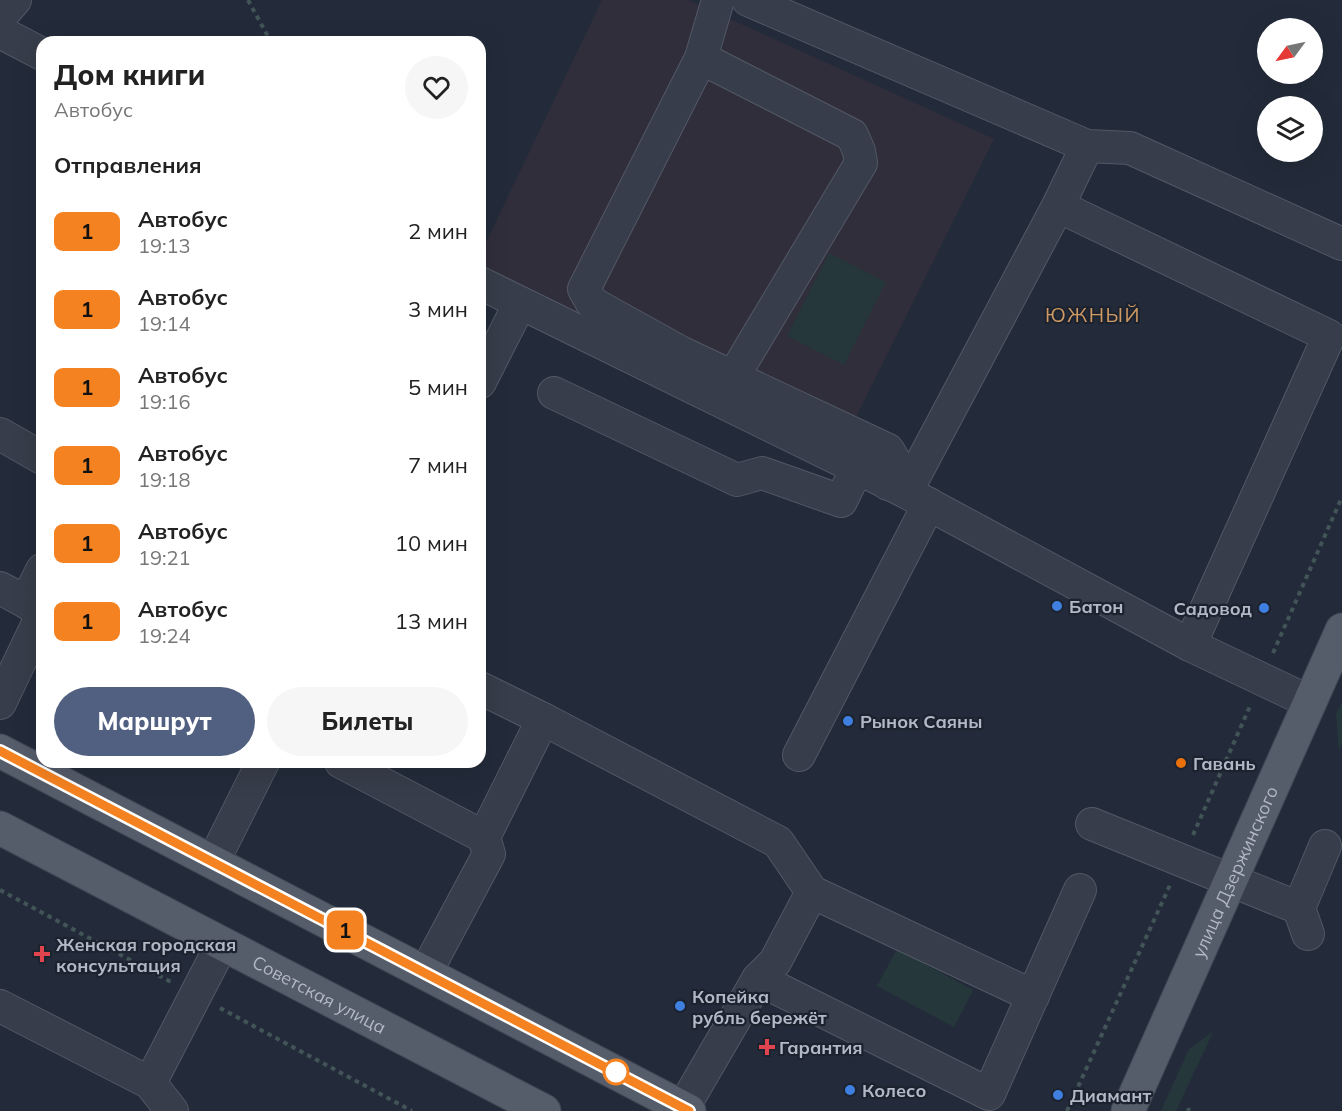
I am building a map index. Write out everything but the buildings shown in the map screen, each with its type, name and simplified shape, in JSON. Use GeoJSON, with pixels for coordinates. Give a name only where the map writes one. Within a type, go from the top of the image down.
{"type":"FeatureCollection","features":[{"type":"Feature","properties":{"kind":"main road","name":"улица Дзержинского"},"geometry":{"type":"LineString","coordinates":[[1128,1111],[1342,630]]}},
{"type":"Feature","properties":{"kind":"main road"},"geometry":{"type":"LineString","coordinates":[[0,751],[686,1109]]}},
{"type":"Feature","properties":{"kind":"main road","name":"Советская улица"},"geometry":{"type":"LineString","coordinates":[[0,828],[544,1111]]}},
{"type":"Feature","properties":{"kind":"lane"},"geometry":{"type":"LineString","coordinates":[[0,17],[15,0]]}},
{"type":"Feature","properties":{"kind":"lane"},"geometry":{"type":"LineString","coordinates":[[718,0],[701,58],[584,290],[592,303],[682,353],[888,450],[908,493]]}},
{"type":"Feature","properties":{"kind":"lane"},"geometry":{"type":"LineString","coordinates":[[748,0],[1087,146],[1130,148],[1342,244]]}},
{"type":"Feature","properties":{"kind":"lane"},"geometry":{"type":"LineString","coordinates":[[0,32],[36,51]]}},
{"type":"Feature","properties":{"kind":"lane"},"geometry":{"type":"LineString","coordinates":[[701,58],[852,135],[861,163],[733,377]]}},
{"type":"Feature","properties":{"kind":"lane"},"geometry":{"type":"LineString","coordinates":[[799,755],[908,493],[1087,146]]}},
{"type":"Feature","properties":{"kind":"lane"},"geometry":{"type":"LineString","coordinates":[[1058,206],[1329,336],[1190,645]]}},
{"type":"Feature","properties":{"kind":"lane"},"geometry":{"type":"LineString","coordinates":[[486,286],[908,493],[1190,645],[1310,702]]}},
{"type":"Feature","properties":{"kind":"lane"},"geometry":{"type":"LineString","coordinates":[[486,370],[520,303]]}},
{"type":"Feature","properties":{"kind":"lane"},"geometry":{"type":"LineString","coordinates":[[554,393],[737,480],[762,473],[841,501],[857,468]]}},
{"type":"Feature","properties":{"kind":"lane"},"geometry":{"type":"LineString","coordinates":[[0,434],[36,455]]}},
{"type":"Feature","properties":{"kind":"lane"},"geometry":{"type":"LineString","coordinates":[[0,703],[28,604],[36,585]]}},
{"type":"Feature","properties":{"kind":"lane"},"geometry":{"type":"LineString","coordinates":[[486,691],[778,842],[813,892],[1033,996]]}},
{"type":"Feature","properties":{"kind":"lane"},"geometry":{"type":"LineString","coordinates":[[426,972],[489,854],[484,837],[543,719]]}},
{"type":"Feature","properties":{"kind":"lane"},"geometry":{"type":"LineString","coordinates":[[213,862],[260,768]]}},
{"type":"Feature","properties":{"kind":"lane"},"geometry":{"type":"LineString","coordinates":[[352,768],[484,837]]}},
{"type":"Feature","properties":{"kind":"lane"},"geometry":{"type":"LineString","coordinates":[[1092,824],[1230,881],[1303,921],[1325,846]]}},
{"type":"Feature","properties":{"kind":"lane"},"geometry":{"type":"LineString","coordinates":[[758,979],[989,1094],[1080,890]]}},
{"type":"Feature","properties":{"kind":"lane"},"geometry":{"type":"LineString","coordinates":[[686,1109],[758,979],[775,962],[813,892]]}},
{"type":"Feature","properties":{"kind":"lane"},"geometry":{"type":"LineString","coordinates":[[150,1083],[222,944]]}},
{"type":"Feature","properties":{"kind":"lane"},"geometry":{"type":"LineString","coordinates":[[0,1006],[150,1083],[172,1111]]}},
{"type":"Feature","properties":{"kind":"path"},"geometry":{"type":"LineString","coordinates":[[248,0],[268,36]]}},
{"type":"Feature","properties":{"kind":"path"},"geometry":{"type":"LineString","coordinates":[[1067,1111],[1182,861],[1342,497]]}},
{"type":"Feature","properties":{"kind":"shaded area"},"geometry":{"type":"Polygon","coordinates":[[[602,0],[688,0],[994,139],[844,441],[486,268],[486,242],[602,0]]]}},
{"type":"Feature","properties":{"kind":"shaded area"},"geometry":{"type":"Polygon","coordinates":[[[829,253],[886,282],[844,365],[787,336],[829,253]]]}},
{"type":"Feature","properties":{"kind":"shaded area"},"geometry":{"type":"Polygon","coordinates":[[[1342,702],[1342,743],[1339,751],[1336,715],[1342,702]]]}},
{"type":"Feature","properties":{"kind":"shaded area"},"geometry":{"type":"Polygon","coordinates":[[[897,949],[973,990],[954,1027],[877,986],[897,949]]]}},
{"type":"Feature","properties":{"kind":"shaded area"},"geometry":{"type":"Polygon","coordinates":[[[1213,1032],[1176,1111],[1161,1111],[1189,1049],[1213,1032]]]}},
{"type":"Feature","properties":{"kind":"bus line","name":"1"},"geometry":{"type":"LineString","coordinates":[[0,751],[689,1111]]}},
{"type":"Feature","properties":{"kind":"place","name":"Батон"},"geometry":{"type":"Point","coordinates":[1057,606]}},
{"type":"Feature","properties":{"kind":"place","name":"Садовод"},"geometry":{"type":"Point","coordinates":[1264,608]}},
{"type":"Feature","properties":{"kind":"place","name":"Рынок Саяны"},"geometry":{"type":"Point","coordinates":[848,721]}},
{"type":"Feature","properties":{"kind":"place","name":"Гавань"},"geometry":{"type":"Point","coordinates":[1181,763]}},
{"type":"Feature","properties":{"kind":"place","name":"Женская городская консультация"},"geometry":{"type":"Point","coordinates":[42,954]}},
{"type":"Feature","properties":{"kind":"place","name":"Копейка рубль бережёт"},"geometry":{"type":"Point","coordinates":[680,1006]}},
{"type":"Feature","properties":{"kind":"place","name":"Гарантия"},"geometry":{"type":"Point","coordinates":[767,1047]}},
{"type":"Feature","properties":{"kind":"place","name":"Колесо"},"geometry":{"type":"Point","coordinates":[850,1090]}},
{"type":"Feature","properties":{"kind":"place","name":"Диамант"},"geometry":{"type":"Point","coordinates":[1058,1095]}},
{"type":"Feature","properties":{"kind":"district","name":"ЮЖНЫЙ"},"geometry":{"type":"Point","coordinates":[1093,314]}}]}
